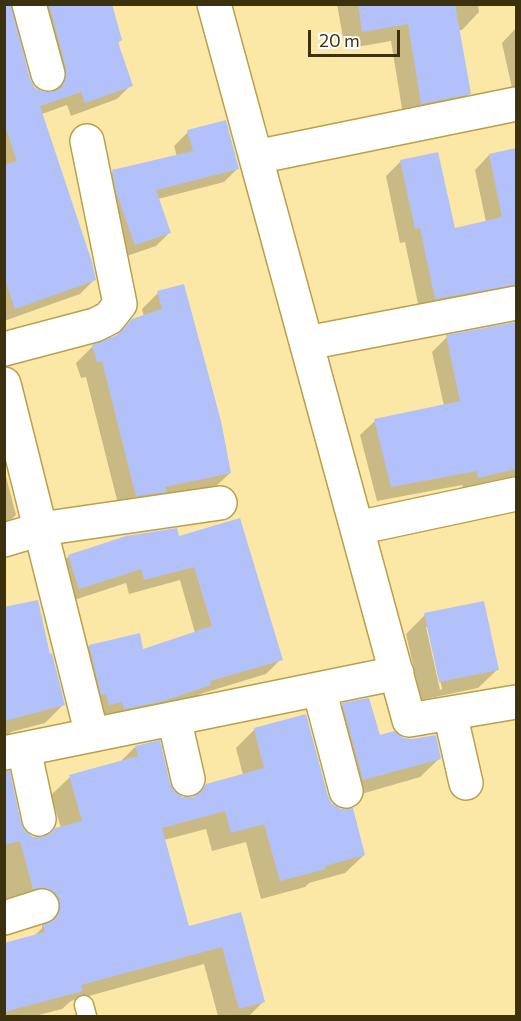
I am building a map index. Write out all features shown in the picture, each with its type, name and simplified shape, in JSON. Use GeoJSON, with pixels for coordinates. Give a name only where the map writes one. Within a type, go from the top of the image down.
{"type":"FeatureCollection","features":[{"type":"Feature","properties":{"kind":"street"},"geometry":{"type":"LineString","coordinates":[[28,4],[48,74]]}},
{"type":"Feature","properties":{"kind":"street"},"geometry":{"type":"LineString","coordinates":[[214,4],[409,720],[516,702]]}},
{"type":"Feature","properties":{"kind":"street"},"geometry":{"type":"LineString","coordinates":[[256,157],[516,104]]}},
{"type":"Feature","properties":{"kind":"street"},"geometry":{"type":"LineString","coordinates":[[4,349],[95,324],[109,318],[120,304],[87,141]]}},
{"type":"Feature","properties":{"kind":"street"},"geometry":{"type":"LineString","coordinates":[[307,343],[516,303]]}},
{"type":"Feature","properties":{"kind":"street"},"geometry":{"type":"LineString","coordinates":[[4,384],[92,735]]}},
{"type":"Feature","properties":{"kind":"street"},"geometry":{"type":"LineString","coordinates":[[357,528],[516,494]]}},
{"type":"Feature","properties":{"kind":"street"},"geometry":{"type":"LineString","coordinates":[[4,540],[41,529],[220,503]]}},
{"type":"Feature","properties":{"kind":"street"},"geometry":{"type":"LineString","coordinates":[[39,819],[14,751],[397,673]]}},
{"type":"Feature","properties":{"kind":"street"},"geometry":{"type":"LineString","coordinates":[[319,688],[346,790]]}},
{"type":"Feature","properties":{"kind":"street"},"geometry":{"type":"LineString","coordinates":[[450,713],[466,783]]}},
{"type":"Feature","properties":{"kind":"street"},"geometry":{"type":"LineString","coordinates":[[174,718],[188,779]]}},
{"type":"Feature","properties":{"kind":"street"},"geometry":{"type":"LineString","coordinates":[[4,918],[42,906]]}},
{"type":"Feature","properties":{"kind":"building"},"geometry":{"type":"Polygon","coordinates":[[[4,4],[11,4],[30,79],[35,88],[44,92],[53,92],[61,88],[66,78],[66,69],[49,4],[112,4],[122,40],[118,42],[133,86],[85,103],[81,92],[40,106],[96,280],[15,309],[4,277],[4,165],[17,161],[4,123],[4,4]]]}},
{"type":"Feature","properties":{"kind":"building"},"geometry":{"type":"Polygon","coordinates":[[[358,4],[455,4],[471,94],[421,104],[408,24],[362,32],[358,4]]]}},
{"type":"Feature","properties":{"kind":"building"},"geometry":{"type":"Polygon","coordinates":[[[226,120],[239,169],[156,190],[171,233],[135,245],[116,192],[112,170],[193,151],[187,130],[226,120]]]}},
{"type":"Feature","properties":{"kind":"building"},"geometry":{"type":"Polygon","coordinates":[[[516,148],[516,285],[435,299],[420,228],[415,229],[400,160],[438,152],[455,228],[502,217],[489,154],[516,148]]]}},
{"type":"Feature","properties":{"kind":"building"},"geometry":{"type":"Polygon","coordinates":[[[184,284],[221,421],[231,473],[165,487],[167,492],[136,496],[102,361],[97,363],[92,345],[117,335],[132,319],[162,309],[157,291],[184,284]]]}},
{"type":"Feature","properties":{"kind":"building"},"geometry":{"type":"Polygon","coordinates":[[[516,322],[516,469],[478,478],[477,471],[391,487],[374,419],[460,401],[446,335],[516,322]]]}},
{"type":"Feature","properties":{"kind":"building"},"geometry":{"type":"Polygon","coordinates":[[[240,518],[283,660],[210,681],[211,685],[164,701],[124,709],[122,702],[109,705],[106,694],[101,695],[89,645],[140,633],[143,649],[212,626],[194,567],[144,580],[141,569],[79,589],[68,555],[126,536],[177,528],[179,536],[240,518]]]}},
{"type":"Feature","properties":{"kind":"building"},"geometry":{"type":"Polygon","coordinates":[[[38,600],[50,654],[52,653],[65,705],[4,721],[4,607],[38,600]]]}},
{"type":"Feature","properties":{"kind":"building"},"geometry":{"type":"Polygon","coordinates":[[[484,601],[499,670],[439,682],[424,613],[484,601]]]}},
{"type":"Feature","properties":{"kind":"building"},"geometry":{"type":"Polygon","coordinates":[[[369,698],[380,735],[394,731],[403,738],[412,739],[436,735],[441,759],[363,780],[342,703],[369,698]]]}},
{"type":"Feature","properties":{"kind":"building"},"geometry":{"type":"Polygon","coordinates":[[[306,714],[328,796],[332,804],[341,809],[353,808],[365,855],[325,866],[326,869],[280,881],[264,824],[231,833],[225,811],[162,828],[189,926],[241,912],[265,1002],[239,1009],[222,947],[81,985],[83,991],[4,1012],[4,943],[45,932],[43,925],[55,919],[60,909],[60,900],[54,892],[45,888],[33,889],[20,841],[4,845],[4,771],[10,771],[21,823],[25,831],[33,837],[42,837],[51,833],[55,828],[82,821],[69,775],[138,756],[135,746],[160,740],[174,791],[183,797],[193,797],[201,792],[206,784],[264,768],[254,728],[306,714]]]}}]}
